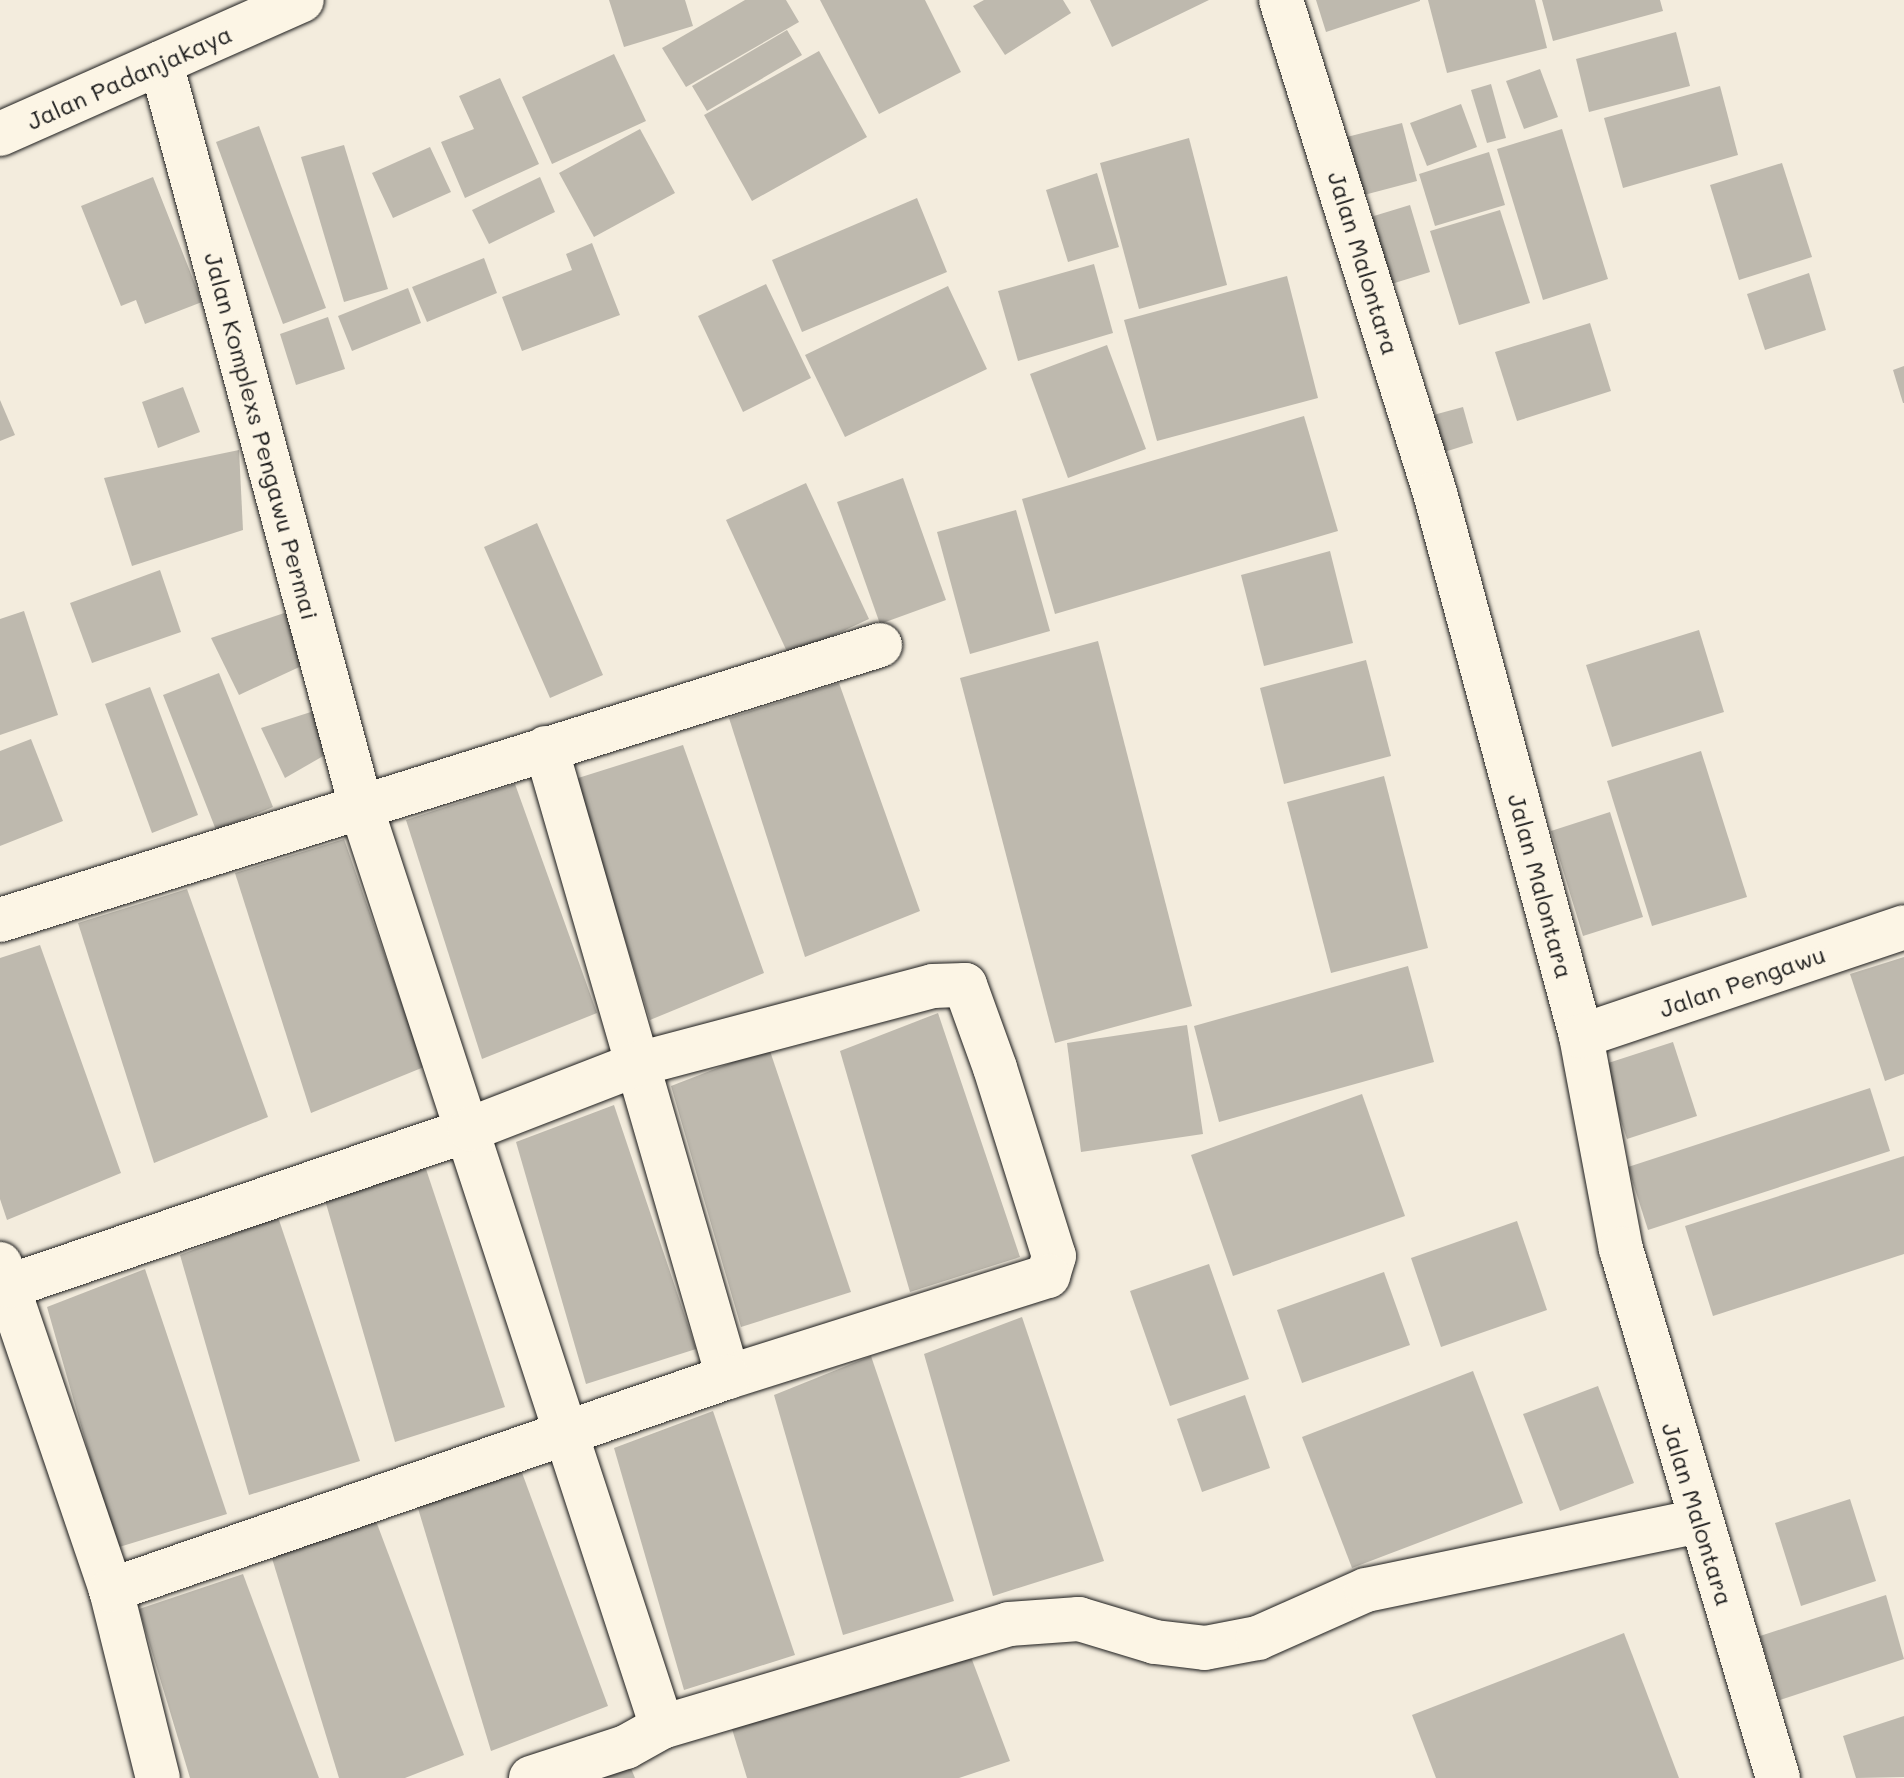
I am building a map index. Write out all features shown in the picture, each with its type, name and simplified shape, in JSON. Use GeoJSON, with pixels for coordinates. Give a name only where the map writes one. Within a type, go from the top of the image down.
{"type":"FeatureCollection","features":[{"type":"Feature","properties":{"kind":"street","name":"Jalan Padanjakaya"},"geometry":{"type":"LineString","coordinates":[[0,134],[302,0]]}},
{"type":"Feature","properties":{"kind":"street","name":"Jalan Malontara"},"geometry":{"type":"LineString","coordinates":[[1281,0],[1435,493],[1581,1036],[1621,1249],[1778,1778]]}},
{"type":"Feature","properties":{"kind":"street","name":"Jalan Komplexs Pengawu Permai"},"geometry":{"type":"LineString","coordinates":[[161,63],[362,810],[470,1129],[563,1436],[662,1727]]}},
{"type":"Feature","properties":{"kind":"street"},"geometry":{"type":"LineString","coordinates":[[0,920],[362,810],[546,748],[880,645]]}},
{"type":"Feature","properties":{"kind":"street"},"geometry":{"type":"LineString","coordinates":[[546,748],[728,1377]]}},
{"type":"Feature","properties":{"kind":"street","name":"Jalan Pengawu"},"geometry":{"type":"LineString","coordinates":[[1581,1036],[1904,927]]}},
{"type":"Feature","properties":{"kind":"street"},"geometry":{"type":"LineString","coordinates":[[111,1590],[728,1377],[1048,1276],[1054,1256],[965,985],[933,986],[638,1064],[470,1129],[5,1275],[31,1367],[111,1590],[158,1778]]}},
{"type":"Feature","properties":{"kind":"street"},"geometry":{"type":"LineString","coordinates":[[531,1778],[626,1747],[662,1727],[1009,1624],[1079,1619],[1155,1642],[1205,1648],[1258,1638],[1366,1590],[1700,1521]]}},
{"type":"Feature","properties":{"kind":"building"},"geometry":{"type":"Polygon","coordinates":[[[609,0],[685,0],[693,26],[624,47],[609,0]]]}},
{"type":"Feature","properties":{"kind":"building"},"geometry":{"type":"Polygon","coordinates":[[[745,0],[786,0],[799,22],[686,87],[662,48],[745,0]]]}},
{"type":"Feature","properties":{"kind":"building"},"geometry":{"type":"Polygon","coordinates":[[[820,0],[925,0],[961,72],[879,114],[820,0]]]}},
{"type":"Feature","properties":{"kind":"building"},"geometry":{"type":"Polygon","coordinates":[[[984,0],[1063,0],[1071,13],[1005,55],[973,6],[984,0]]]}},
{"type":"Feature","properties":{"kind":"building"},"geometry":{"type":"Polygon","coordinates":[[[1090,0],[1209,0],[1112,47],[1090,0]]]}},
{"type":"Feature","properties":{"kind":"building"},"geometry":{"type":"Polygon","coordinates":[[[1316,0],[1420,0],[1420,1],[1326,32],[1316,0]]]}},
{"type":"Feature","properties":{"kind":"building"},"geometry":{"type":"Polygon","coordinates":[[[1428,0],[1535,0],[1547,48],[1447,73],[1428,0]]]}},
{"type":"Feature","properties":{"kind":"building"},"geometry":{"type":"Polygon","coordinates":[[[1542,0],[1660,0],[1663,11],[1553,41],[1542,0]]]}},
{"type":"Feature","properties":{"kind":"building"},"geometry":{"type":"Polygon","coordinates":[[[787,30],[802,55],[707,111],[692,86],[787,30]]]}},
{"type":"Feature","properties":{"kind":"building"},"geometry":{"type":"Polygon","coordinates":[[[1676,32],[1690,86],[1589,112],[1576,59],[1676,32]]]}},
{"type":"Feature","properties":{"kind":"building"},"geometry":{"type":"Polygon","coordinates":[[[819,51],[867,137],[752,201],[704,115],[819,51]]]}},
{"type":"Feature","properties":{"kind":"building"},"geometry":{"type":"Polygon","coordinates":[[[614,54],[646,121],[552,164],[522,97],[614,54]]]}},
{"type":"Feature","properties":{"kind":"building"},"geometry":{"type":"Polygon","coordinates":[[[1540,69],[1558,117],[1524,129],[1506,81],[1540,69]]]}},
{"type":"Feature","properties":{"kind":"building"},"geometry":{"type":"Polygon","coordinates":[[[500,78],[539,164],[465,198],[441,142],[474,129],[459,96],[500,78]]]}},
{"type":"Feature","properties":{"kind":"building"},"geometry":{"type":"Polygon","coordinates":[[[1491,84],[1506,138],[1487,143],[1471,90],[1491,84]]]}},
{"type":"Feature","properties":{"kind":"building"},"geometry":{"type":"Polygon","coordinates":[[[1720,86],[1738,155],[1623,188],[1604,118],[1720,86]]]}},
{"type":"Feature","properties":{"kind":"building"},"geometry":{"type":"Polygon","coordinates":[[[1461,104],[1477,147],[1427,166],[1410,123],[1461,104]]]}},
{"type":"Feature","properties":{"kind":"building"},"geometry":{"type":"Polygon","coordinates":[[[1402,123],[1417,181],[1345,200],[1331,141],[1402,123]]]}},
{"type":"Feature","properties":{"kind":"building"},"geometry":{"type":"Polygon","coordinates":[[[259,126],[326,308],[283,324],[216,142],[259,126]]]}},
{"type":"Feature","properties":{"kind":"building"},"geometry":{"type":"Polygon","coordinates":[[[640,129],[675,193],[594,237],[559,173],[640,129]]]}},
{"type":"Feature","properties":{"kind":"building"},"geometry":{"type":"Polygon","coordinates":[[[1562,129],[1608,279],[1543,300],[1497,149],[1562,129]]]}},
{"type":"Feature","properties":{"kind":"building"},"geometry":{"type":"Polygon","coordinates":[[[1189,138],[1227,285],[1139,309],[1100,163],[1189,138]]]}},
{"type":"Feature","properties":{"kind":"building"},"geometry":{"type":"Polygon","coordinates":[[[344,145],[388,289],[344,302],[301,157],[344,145]]]}},
{"type":"Feature","properties":{"kind":"building"},"geometry":{"type":"Polygon","coordinates":[[[430,147],[451,192],[393,218],[372,173],[430,147]]]}},
{"type":"Feature","properties":{"kind":"building"},"geometry":{"type":"Polygon","coordinates":[[[1489,152],[1505,205],[1435,226],[1419,174],[1489,152]]]}},
{"type":"Feature","properties":{"kind":"building"},"geometry":{"type":"Polygon","coordinates":[[[1782,163],[1812,257],[1739,280],[1710,185],[1782,163]]]}},
{"type":"Feature","properties":{"kind":"building"},"geometry":{"type":"Polygon","coordinates":[[[1097,173],[1119,247],[1068,262],[1046,190],[1097,173]]]}},
{"type":"Feature","properties":{"kind":"building"},"geometry":{"type":"Polygon","coordinates":[[[153,177],[202,302],[145,324],[136,300],[121,306],[81,206],[153,177]]]}},
{"type":"Feature","properties":{"kind":"building"},"geometry":{"type":"Polygon","coordinates":[[[540,177],[555,212],[489,244],[472,210],[540,177]]]}},
{"type":"Feature","properties":{"kind":"building"},"geometry":{"type":"Polygon","coordinates":[[[917,198],[947,272],[802,332],[772,260],[917,198]]]}},
{"type":"Feature","properties":{"kind":"building"},"geometry":{"type":"Polygon","coordinates":[[[1410,205],[1430,272],[1385,286],[1364,219],[1410,205]]]}},
{"type":"Feature","properties":{"kind":"building"},"geometry":{"type":"Polygon","coordinates":[[[1500,210],[1530,303],[1459,325],[1430,231],[1500,210]]]}},
{"type":"Feature","properties":{"kind":"building"},"geometry":{"type":"Polygon","coordinates":[[[592,243],[620,315],[522,351],[502,297],[572,270],[566,254],[592,243]]]}},
{"type":"Feature","properties":{"kind":"building"},"geometry":{"type":"Polygon","coordinates":[[[484,258],[497,293],[427,322],[412,287],[484,258]]]}},
{"type":"Feature","properties":{"kind":"building"},"geometry":{"type":"Polygon","coordinates":[[[1094,264],[1113,333],[1018,361],[998,291],[1094,264]]]}},
{"type":"Feature","properties":{"kind":"building"},"geometry":{"type":"Polygon","coordinates":[[[1809,273],[1826,330],[1765,350],[1747,294],[1809,273]]]}},
{"type":"Feature","properties":{"kind":"building"},"geometry":{"type":"Polygon","coordinates":[[[1287,276],[1318,398],[1157,441],[1124,320],[1287,276]]]}},
{"type":"Feature","properties":{"kind":"building"},"geometry":{"type":"Polygon","coordinates":[[[766,284],[811,378],[743,412],[698,316],[766,284]]]}},
{"type":"Feature","properties":{"kind":"building"},"geometry":{"type":"Polygon","coordinates":[[[948,286],[987,369],[845,437],[805,355],[948,286]]]}},
{"type":"Feature","properties":{"kind":"building"},"geometry":{"type":"Polygon","coordinates":[[[408,288],[421,323],[352,351],[338,316],[408,288]]]}},
{"type":"Feature","properties":{"kind":"building"},"geometry":{"type":"Polygon","coordinates":[[[328,317],[345,369],[296,385],[280,334],[328,317]]]}},
{"type":"Feature","properties":{"kind":"building"},"geometry":{"type":"Polygon","coordinates":[[[1590,323],[1611,391],[1517,421],[1495,352],[1590,323]]]}},
{"type":"Feature","properties":{"kind":"building"},"geometry":{"type":"Polygon","coordinates":[[[1107,345],[1146,449],[1068,478],[1030,374],[1107,345]]]}},
{"type":"Feature","properties":{"kind":"building"},"geometry":{"type":"Polygon","coordinates":[[[1904,366],[1904,403],[1903,403],[1893,370],[1904,366]]]}},
{"type":"Feature","properties":{"kind":"building"},"geometry":{"type":"Polygon","coordinates":[[[183,387],[200,432],[158,448],[142,402],[183,387]]]}},
{"type":"Feature","properties":{"kind":"building"},"geometry":{"type":"Polygon","coordinates":[[[0,400],[15,435],[0,441],[0,400]]]}},
{"type":"Feature","properties":{"kind":"building"},"geometry":{"type":"Polygon","coordinates":[[[1463,407],[1473,443],[1438,454],[1426,417],[1463,407]]]}},
{"type":"Feature","properties":{"kind":"building"},"geometry":{"type":"Polygon","coordinates":[[[1304,416],[1338,531],[1055,614],[1022,499],[1304,416]]]}},
{"type":"Feature","properties":{"kind":"building"},"geometry":{"type":"Polygon","coordinates":[[[239,450],[243,530],[132,566],[104,478],[239,450]]]}},
{"type":"Feature","properties":{"kind":"building"},"geometry":{"type":"Polygon","coordinates":[[[903,478],[946,600],[880,624],[837,502],[903,478]]]}},
{"type":"Feature","properties":{"kind":"building"},"geometry":{"type":"Polygon","coordinates":[[[806,483],[869,619],[789,656],[726,520],[806,483]]]}},
{"type":"Feature","properties":{"kind":"building"},"geometry":{"type":"Polygon","coordinates":[[[1016,510],[1050,631],[970,654],[937,532],[1016,510]]]}},
{"type":"Feature","properties":{"kind":"building"},"geometry":{"type":"Polygon","coordinates":[[[537,523],[603,675],[550,698],[484,547],[537,523]]]}},
{"type":"Feature","properties":{"kind":"building"},"geometry":{"type":"Polygon","coordinates":[[[1330,551],[1353,643],[1264,666],[1241,575],[1330,551]]]}},
{"type":"Feature","properties":{"kind":"building"},"geometry":{"type":"Polygon","coordinates":[[[160,570],[181,632],[92,663],[70,603],[160,570]]]}},
{"type":"Feature","properties":{"kind":"building"},"geometry":{"type":"Polygon","coordinates":[[[24,611],[58,715],[0,735],[0,619],[24,611]]]}},
{"type":"Feature","properties":{"kind":"building"},"geometry":{"type":"Polygon","coordinates":[[[290,611],[308,663],[239,695],[211,638],[290,611]]]}},
{"type":"Feature","properties":{"kind":"building"},"geometry":{"type":"Polygon","coordinates":[[[1699,630],[1724,712],[1612,747],[1586,665],[1699,630]]]}},
{"type":"Feature","properties":{"kind":"building"},"geometry":{"type":"Polygon","coordinates":[[[1098,641],[1192,1006],[1055,1043],[960,678],[1098,641]]]}},
{"type":"Feature","properties":{"kind":"building"},"geometry":{"type":"Polygon","coordinates":[[[1366,660],[1391,756],[1284,784],[1260,688],[1366,660]]]}},
{"type":"Feature","properties":{"kind":"building"},"geometry":{"type":"Polygon","coordinates":[[[219,673],[273,807],[216,830],[163,695],[219,673]]]}},
{"type":"Feature","properties":{"kind":"building"},"geometry":{"type":"Polygon","coordinates":[[[839,683],[920,911],[805,957],[729,718],[839,683]]]}},
{"type":"Feature","properties":{"kind":"building"},"geometry":{"type":"Polygon","coordinates":[[[150,687],[198,815],[152,833],[105,704],[150,687]]]}},
{"type":"Feature","properties":{"kind":"building"},"geometry":{"type":"Polygon","coordinates":[[[314,711],[332,751],[285,778],[261,728],[314,711]]]}},
{"type":"Feature","properties":{"kind":"building"},"geometry":{"type":"Polygon","coordinates":[[[31,739],[63,821],[0,846],[0,751],[31,739]]]}},
{"type":"Feature","properties":{"kind":"building"},"geometry":{"type":"Polygon","coordinates":[[[683,745],[764,973],[650,1020],[575,779],[683,745]]]}},
{"type":"Feature","properties":{"kind":"building"},"geometry":{"type":"Polygon","coordinates":[[[1701,751],[1747,897],[1652,926],[1607,781],[1701,751]]]}},
{"type":"Feature","properties":{"kind":"building"},"geometry":{"type":"Polygon","coordinates":[[[1384,776],[1428,948],[1331,973],[1287,802],[1384,776]]]}},
{"type":"Feature","properties":{"kind":"building"},"geometry":{"type":"Polygon","coordinates":[[[515,784],[597,1013],[482,1059],[406,820],[515,784]]]}},
{"type":"Feature","properties":{"kind":"building"},"geometry":{"type":"Polygon","coordinates":[[[1610,812],[1643,917],[1583,936],[1551,831],[1610,812]]]}},
{"type":"Feature","properties":{"kind":"building"},"geometry":{"type":"Polygon","coordinates":[[[344,839],[424,1067],[311,1113],[235,873],[344,839]]]}},
{"type":"Feature","properties":{"kind":"building"},"geometry":{"type":"Polygon","coordinates":[[[187,889],[268,1117],[154,1163],[78,923],[187,889]]]}},
{"type":"Feature","properties":{"kind":"building"},"geometry":{"type":"Polygon","coordinates":[[[40,945],[121,1173],[7,1220],[0,1199],[0,958],[40,945]]]}},
{"type":"Feature","properties":{"kind":"building"},"geometry":{"type":"Polygon","coordinates":[[[1904,957],[1904,1074],[1885,1081],[1850,974],[1904,957]]]}},
{"type":"Feature","properties":{"kind":"building"},"geometry":{"type":"Polygon","coordinates":[[[1408,966],[1434,1062],[1219,1122],[1194,1026],[1408,966]]]}},
{"type":"Feature","properties":{"kind":"building"},"geometry":{"type":"Polygon","coordinates":[[[938,1013],[1020,1257],[910,1292],[840,1051],[938,1013]]]}},
{"type":"Feature","properties":{"kind":"building"},"geometry":{"type":"Polygon","coordinates":[[[1187,1025],[1203,1134],[1081,1152],[1067,1043],[1187,1025]]]}},
{"type":"Feature","properties":{"kind":"building"},"geometry":{"type":"Polygon","coordinates":[[[1673,1042],[1697,1116],[1627,1139],[1602,1065],[1673,1042]]]}},
{"type":"Feature","properties":{"kind":"building"},"geometry":{"type":"Polygon","coordinates":[[[769,1048],[851,1292],[741,1327],[671,1086],[769,1048]]]}},
{"type":"Feature","properties":{"kind":"building"},"geometry":{"type":"Polygon","coordinates":[[[1870,1088],[1890,1151],[1648,1230],[1628,1167],[1870,1088]]]}},
{"type":"Feature","properties":{"kind":"building"},"geometry":{"type":"Polygon","coordinates":[[[1362,1094],[1405,1216],[1233,1276],[1191,1155],[1362,1094]]]}},
{"type":"Feature","properties":{"kind":"building"},"geometry":{"type":"Polygon","coordinates":[[[614,1105],[696,1349],[586,1384],[516,1142],[614,1105]]]}},
{"type":"Feature","properties":{"kind":"building"},"geometry":{"type":"Polygon","coordinates":[[[1904,1156],[1904,1254],[1713,1316],[1685,1226],[1904,1156]]]}},
{"type":"Feature","properties":{"kind":"building"},"geometry":{"type":"Polygon","coordinates":[[[424,1163],[505,1407],[395,1442],[325,1200],[424,1163]]]}},
{"type":"Feature","properties":{"kind":"building"},"geometry":{"type":"Polygon","coordinates":[[[278,1217],[360,1461],[249,1495],[180,1255],[278,1217]]]}},
{"type":"Feature","properties":{"kind":"building"},"geometry":{"type":"Polygon","coordinates":[[[1517,1221],[1547,1310],[1441,1347],[1411,1258],[1517,1221]]]}},
{"type":"Feature","properties":{"kind":"building"},"geometry":{"type":"Polygon","coordinates":[[[1209,1264],[1249,1379],[1170,1406],[1130,1291],[1209,1264]]]}},
{"type":"Feature","properties":{"kind":"building"},"geometry":{"type":"Polygon","coordinates":[[[145,1269],[227,1514],[116,1548],[47,1307],[145,1269]]]}},
{"type":"Feature","properties":{"kind":"building"},"geometry":{"type":"Polygon","coordinates":[[[1384,1272],[1410,1345],[1302,1383],[1277,1310],[1384,1272]]]}},
{"type":"Feature","properties":{"kind":"building"},"geometry":{"type":"Polygon","coordinates":[[[1022,1317],[1104,1561],[993,1596],[924,1354],[1022,1317]]]}},
{"type":"Feature","properties":{"kind":"building"},"geometry":{"type":"Polygon","coordinates":[[[871,1356],[954,1601],[843,1635],[774,1395],[871,1356]]]}},
{"type":"Feature","properties":{"kind":"building"},"geometry":{"type":"Polygon","coordinates":[[[1473,1371],[1523,1503],[1352,1568],[1302,1437],[1473,1371]]]}},
{"type":"Feature","properties":{"kind":"building"},"geometry":{"type":"Polygon","coordinates":[[[1598,1386],[1634,1483],[1560,1511],[1523,1414],[1598,1386]]]}},
{"type":"Feature","properties":{"kind":"building"},"geometry":{"type":"Polygon","coordinates":[[[1245,1395],[1270,1468],[1202,1492],[1177,1419],[1245,1395]]]}},
{"type":"Feature","properties":{"kind":"building"},"geometry":{"type":"Polygon","coordinates":[[[713,1411],[795,1655],[684,1690],[614,1448],[713,1411]]]}},
{"type":"Feature","properties":{"kind":"building"},"geometry":{"type":"Polygon","coordinates":[[[521,1470],[608,1706],[491,1751],[417,1505],[521,1470]]]}},
{"type":"Feature","properties":{"kind":"building"},"geometry":{"type":"Polygon","coordinates":[[[1850,1499],[1876,1581],[1801,1606],[1775,1523],[1850,1499]]]}},
{"type":"Feature","properties":{"kind":"building"},"geometry":{"type":"Polygon","coordinates":[[[376,1521],[464,1755],[405,1778],[339,1778],[271,1555],[376,1521]]]}},
{"type":"Feature","properties":{"kind":"building"},"geometry":{"type":"Polygon","coordinates":[[[243,1574],[319,1778],[190,1778],[139,1609],[243,1574]]]}},
{"type":"Feature","properties":{"kind":"building"},"geometry":{"type":"Polygon","coordinates":[[[1886,1595],[1904,1659],[1780,1700],[1760,1636],[1886,1595]]]}},
{"type":"Feature","properties":{"kind":"building"},"geometry":{"type":"Polygon","coordinates":[[[1624,1633],[1679,1778],[1436,1778],[1412,1715],[1624,1633]]]}},
{"type":"Feature","properties":{"kind":"building"},"geometry":{"type":"Polygon","coordinates":[[[968,1649],[1010,1761],[959,1778],[747,1778],[732,1729],[968,1649]]]}},
{"type":"Feature","properties":{"kind":"building"},"geometry":{"type":"Polygon","coordinates":[[[1904,1716],[1904,1777],[1856,1778],[1843,1736],[1904,1716]]]}},
{"type":"Feature","properties":{"kind":"building"},"geometry":{"type":"Polygon","coordinates":[[[628,1761],[635,1778],[578,1778],[628,1761]]]}}]}
